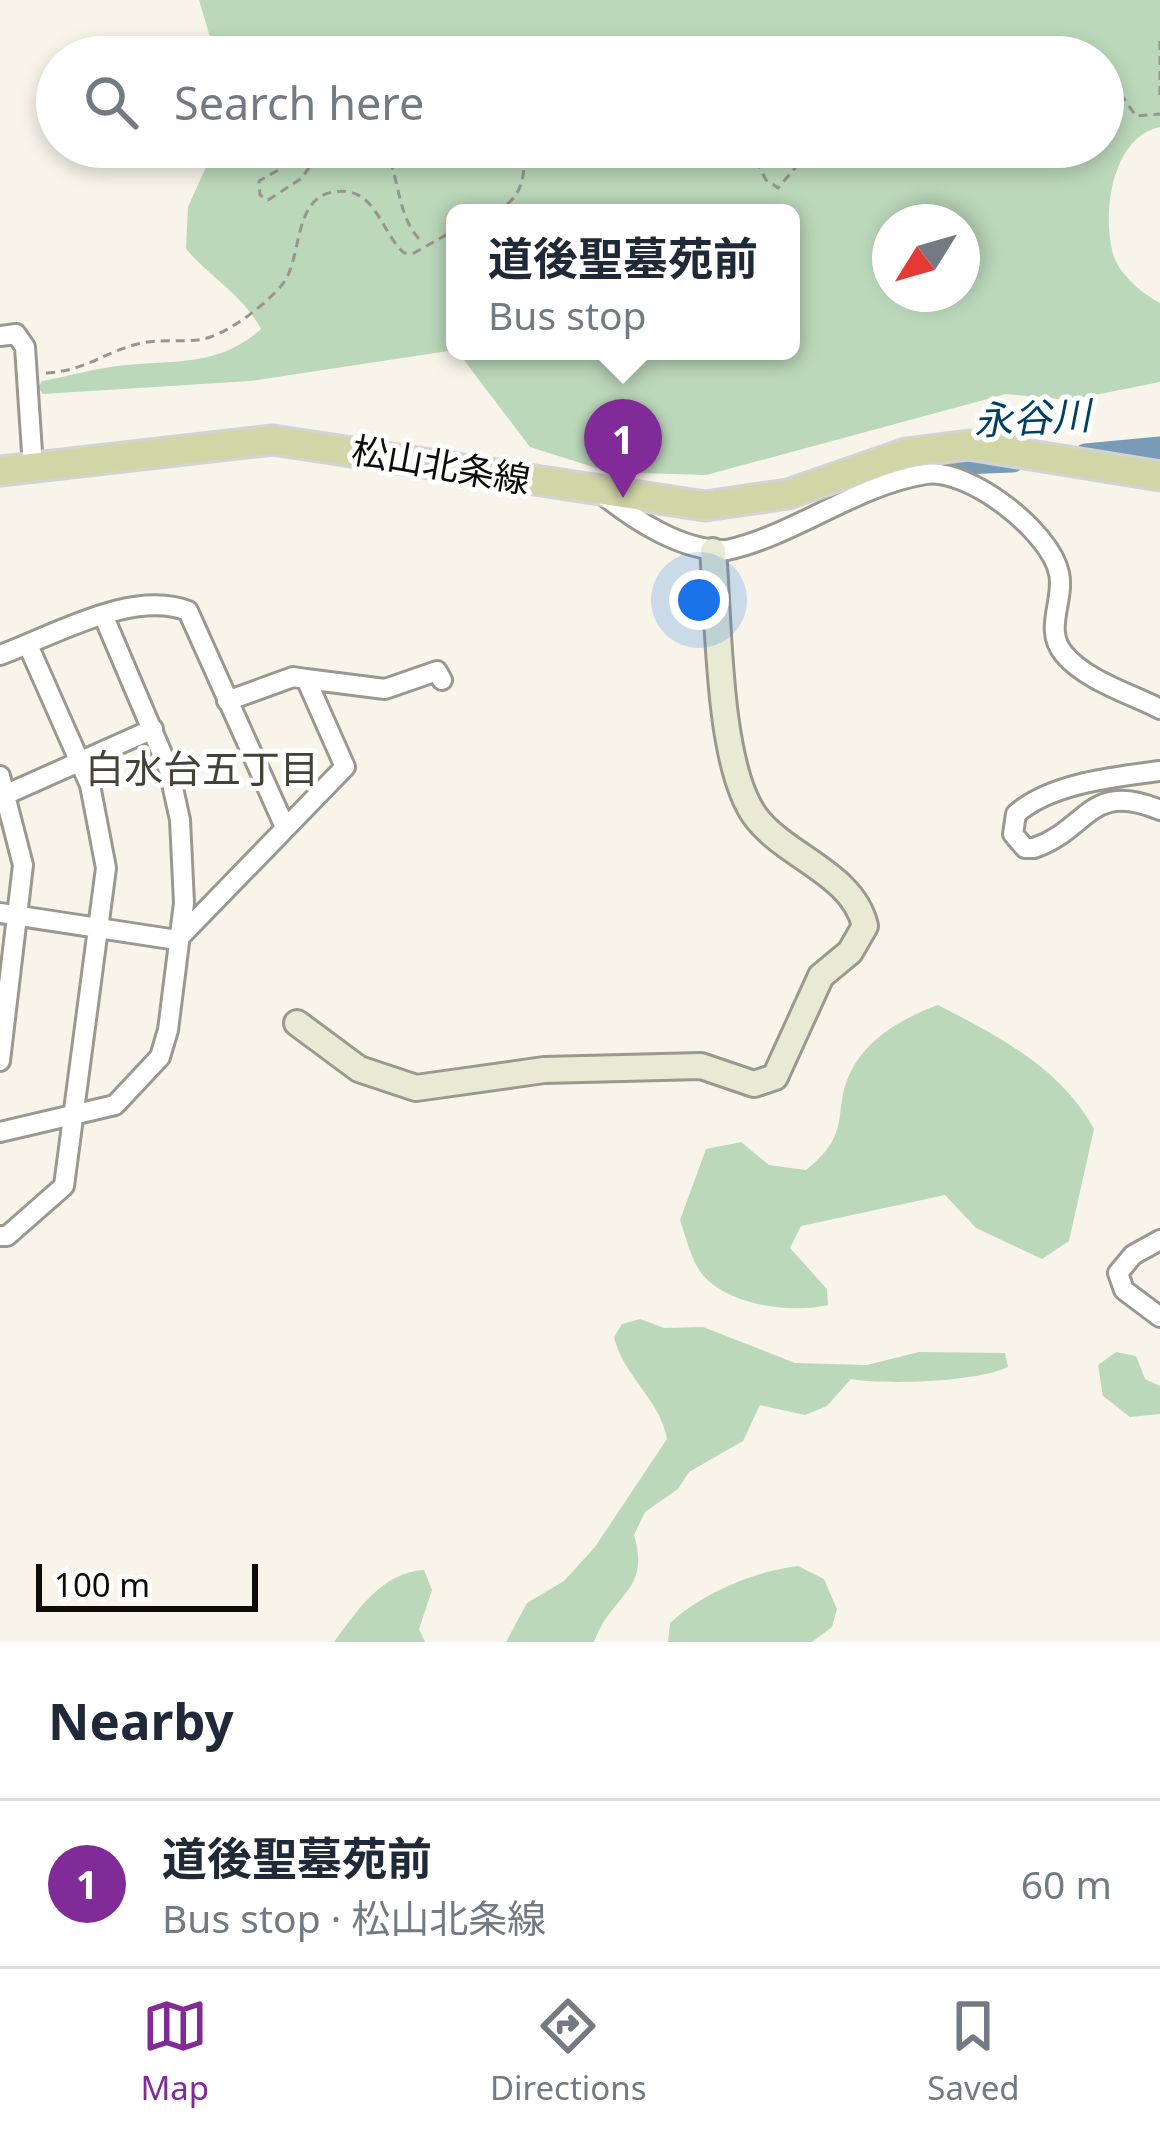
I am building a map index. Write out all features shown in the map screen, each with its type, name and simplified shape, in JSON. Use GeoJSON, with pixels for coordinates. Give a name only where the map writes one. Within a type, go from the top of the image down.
{"type":"FeatureCollection","features":[{"type":"Feature","properties":{"kind":"main road","name":"松山北条線"},"geometry":{"type":"LineString","coordinates":[[0,471],[188,446],[273,440],[343,447],[675,505],[744,502],[817,486],[906,453],[969,445],[1160,476]]}},
{"type":"Feature","properties":{"kind":"street"},"geometry":{"type":"LineString","coordinates":[[0,336],[16,334],[25,346],[33,467]]}},
{"type":"Feature","properties":{"kind":"street"},"geometry":{"type":"LineString","coordinates":[[601,493],[645,524],[713,551],[742,547],[890,484],[941,473],[1005,502],[1051,555],[1060,578],[1054,622],[1064,654],[1160,709]]}},
{"type":"Feature","properties":{"kind":"street"},"geometry":{"type":"LineString","coordinates":[[296,1023],[359,1069],[416,1088],[508,1072],[591,1068],[701,1066],[754,1084],[775,1077],[821,976],[861,940],[865,926],[853,897],[771,833],[745,797],[731,755],[713,551]]}},
{"type":"Feature","properties":{"kind":"street"},"geometry":{"type":"LineString","coordinates":[[0,655],[104,617],[173,605],[188,611],[285,827]]}},
{"type":"Feature","properties":{"kind":"street"},"geometry":{"type":"LineString","coordinates":[[0,1132],[115,1105],[160,1057],[185,864],[181,820],[153,729],[104,617]]}},
{"type":"Feature","properties":{"kind":"street"},"geometry":{"type":"LineString","coordinates":[[0,1236],[7,1236],[64,1186],[99,930],[104,845],[80,761],[28,645]]}},
{"type":"Feature","properties":{"kind":"street"},"geometry":{"type":"LineString","coordinates":[[227,701],[293,677],[385,689],[437,671],[442,680]]}},
{"type":"Feature","properties":{"kind":"street"},"geometry":{"type":"LineString","coordinates":[[177,940],[345,767],[306,679]]}},
{"type":"Feature","properties":{"kind":"street"},"geometry":{"type":"LineString","coordinates":[[0,1061],[10,914],[23,865],[3,785],[80,761],[153,729]]}},
{"type":"Feature","properties":{"kind":"street"},"geometry":{"type":"LineString","coordinates":[[1160,771],[1087,784],[1034,802],[1016,814],[1012,834],[1025,848],[1044,844],[1081,813],[1111,800],[1160,810]]}},
{"type":"Feature","properties":{"kind":"street"},"geometry":{"type":"LineString","coordinates":[[10,914],[177,940]]}},
{"type":"Feature","properties":{"kind":"street"},"geometry":{"type":"LineString","coordinates":[[1160,1240],[1132,1255],[1118,1274],[1124,1290],[1160,1317]]}},
{"type":"Feature","properties":{"kind":"path"},"geometry":{"type":"LineString","coordinates":[[1124,99],[1136,116],[1152,118],[1158,113],[1160,41]]}},
{"type":"Feature","properties":{"kind":"path"},"geometry":{"type":"LineString","coordinates":[[282,168],[259,181],[260,195],[268,200],[286,193],[306,168]]}},
{"type":"Feature","properties":{"kind":"path"},"geometry":{"type":"LineString","coordinates":[[393,168],[407,229],[423,244]]}},
{"type":"Feature","properties":{"kind":"path"},"geometry":{"type":"LineString","coordinates":[[505,204],[520,191],[525,168]]}},
{"type":"Feature","properties":{"kind":"path"},"geometry":{"type":"LineString","coordinates":[[759,168],[766,181],[778,188],[795,168]]}},
{"type":"Feature","properties":{"kind":"path"},"geometry":{"type":"LineString","coordinates":[[24,374],[71,372],[140,343],[218,335],[278,290],[287,277],[306,214],[315,199],[330,192],[369,201],[404,253],[414,254],[423,244],[446,234]]}},
{"type":"Feature","properties":{"kind":"green space"},"geometry":{"type":"Polygon","coordinates":[[[199,0],[1160,0],[1160,127],[1143,134],[1124,156],[1124,36],[210,36],[199,0]]]}},
{"type":"Feature","properties":{"kind":"green space"},"geometry":{"type":"Polygon","coordinates":[[[206,168],[1118,168],[1110,200],[1110,240],[1117,264],[1133,284],[1160,303],[1160,382],[1070,400],[1006,394],[706,475],[609,472],[530,447],[464,360],[800,360],[800,204],[446,204],[446,351],[250,381],[43,394],[38,388],[42,381],[214,355],[261,329],[245,306],[186,249],[188,207],[206,168]]]}},
{"type":"Feature","properties":{"kind":"green space"},"geometry":{"type":"Polygon","coordinates":[[[938,1005],[1046,1071],[1094,1129],[1069,1241],[1042,1259],[976,1228],[945,1195],[801,1226],[790,1248],[827,1289],[828,1305],[760,1304],[713,1285],[695,1262],[680,1220],[706,1149],[741,1142],[769,1165],[806,1170],[822,1156],[837,1131],[847,1080],[862,1054],[892,1028],[938,1005]]]}},
{"type":"Feature","properties":{"kind":"green space"},"geometry":{"type":"Polygon","coordinates":[[[640,1319],[664,1328],[703,1327],[795,1363],[867,1365],[919,1352],[1005,1353],[1008,1367],[931,1381],[851,1379],[827,1406],[805,1415],[760,1405],[743,1441],[689,1472],[678,1489],[645,1512],[634,1535],[638,1554],[634,1581],[594,1642],[506,1642],[527,1603],[564,1581],[595,1547],[667,1439],[614,1337],[622,1324],[640,1319]]]}},
{"type":"Feature","properties":{"kind":"green space"},"geometry":{"type":"Polygon","coordinates":[[[1116,1352],[1136,1356],[1145,1379],[1160,1386],[1160,1414],[1130,1417],[1103,1396],[1098,1365],[1116,1352]]]}},
{"type":"Feature","properties":{"kind":"green space"},"geometry":{"type":"Polygon","coordinates":[[[798,1566],[824,1579],[837,1609],[832,1627],[812,1642],[668,1642],[670,1623],[697,1602],[747,1578],[798,1566]]]}},
{"type":"Feature","properties":{"kind":"green space"},"geometry":{"type":"Polygon","coordinates":[[[424,1570],[432,1590],[419,1629],[425,1642],[334,1642],[383,1585],[424,1570]]]}},
{"type":"Feature","properties":{"kind":"waterway","name":"永谷川"},"geometry":{"type":"LineString","coordinates":[[1086,457],[1160,450]]}},
{"type":"Feature","properties":{"kind":"waterway","name":"永谷川"},"geometry":{"type":"LineString","coordinates":[[912,463],[1012,459]]}},
{"type":"Feature","properties":{"kind":"place","name":"道後聖墓苑前"},"geometry":{"type":"Point","coordinates":[623,498]}},
{"type":"Feature","properties":{"kind":"district","name":"白水台五丁目"},"geometry":{"type":"Point","coordinates":[202,769]}}]}
